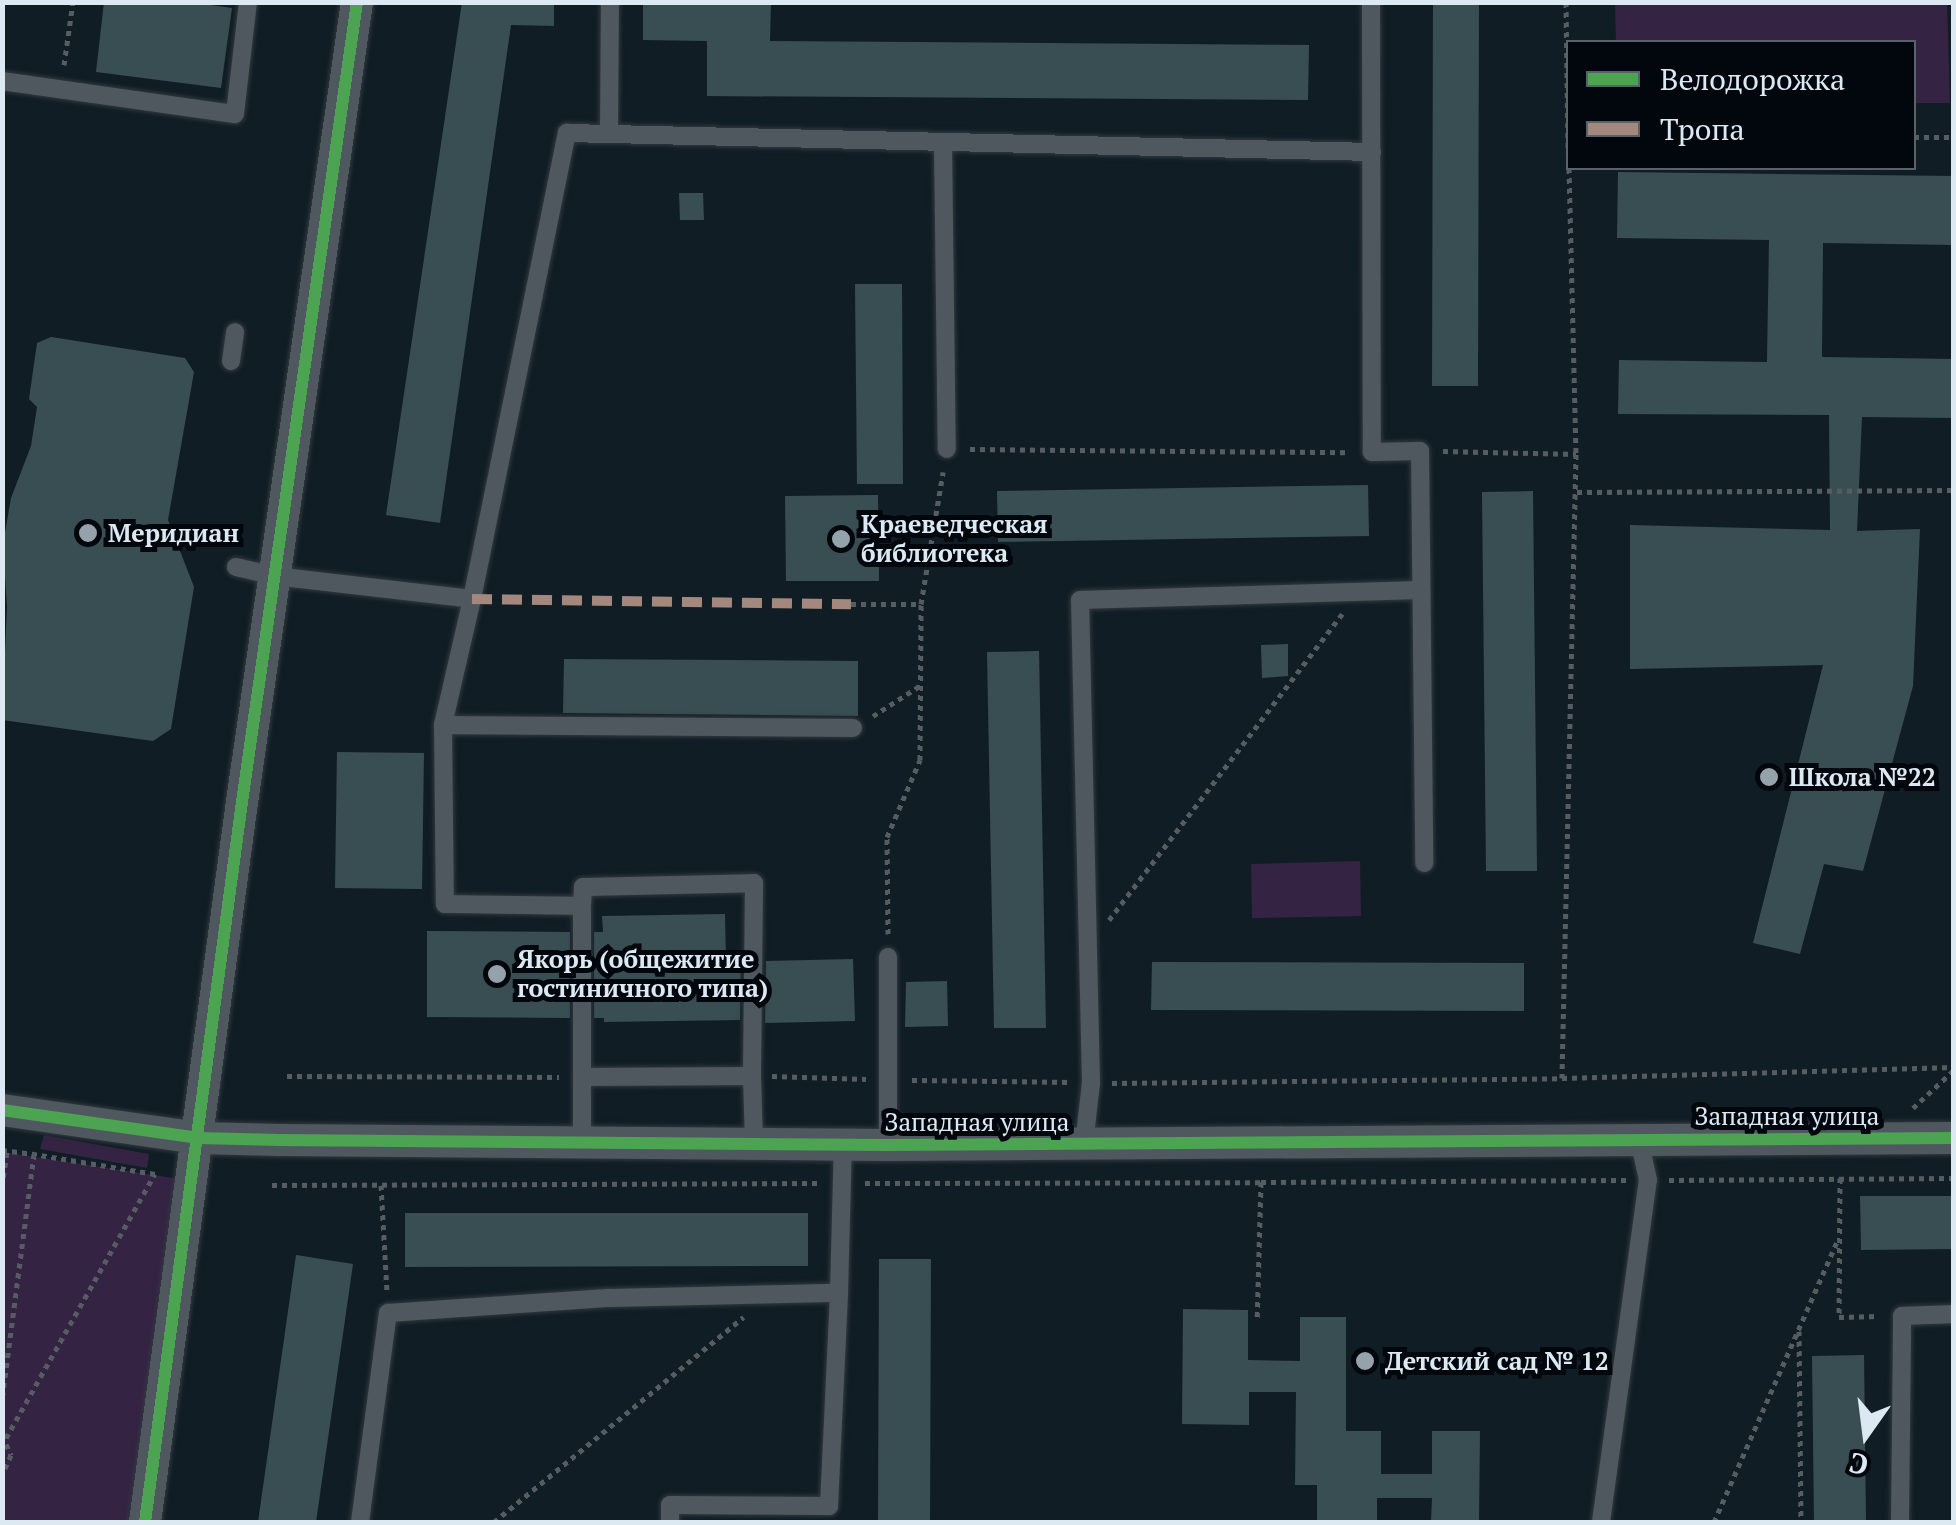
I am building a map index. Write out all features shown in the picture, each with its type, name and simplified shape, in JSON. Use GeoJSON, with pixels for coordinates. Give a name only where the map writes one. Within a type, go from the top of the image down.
{"type":"FeatureCollection","features":[{"type":"Feature","properties":{"kind":"street"},"geometry":{"type":"LineString","coordinates":[[145,1522],[357,2]]}},
{"type":"Feature","properties":{"kind":"street","name":"Западная улица"},"geometry":{"type":"LineString","coordinates":[[2,1110],[199,1138],[582,1144],[1954,1138]]}},
{"type":"Feature","properties":{"kind":"lane"},"geometry":{"type":"LineString","coordinates":[[2,81],[235,114],[248,2]]}},
{"type":"Feature","properties":{"kind":"lane"},"geometry":{"type":"LineString","coordinates":[[609,134],[610,2]]}},
{"type":"Feature","properties":{"kind":"lane"},"geometry":{"type":"LineString","coordinates":[[1371,2],[1372,452],[1420,451],[1424,863]]}},
{"type":"Feature","properties":{"kind":"lane"},"geometry":{"type":"LineString","coordinates":[[582,906],[444,904],[443,724],[567,134],[1372,152]]}},
{"type":"Feature","properties":{"kind":"lane"},"geometry":{"type":"LineString","coordinates":[[943,142],[947,449]]}},
{"type":"Feature","properties":{"kind":"lane"},"geometry":{"type":"LineString","coordinates":[[231,361],[235,332]]}},
{"type":"Feature","properties":{"kind":"lane"},"geometry":{"type":"LineString","coordinates":[[236,568],[472,599]]}},
{"type":"Feature","properties":{"kind":"lane"},"geometry":{"type":"LineString","coordinates":[[1084,1144],[1091,1083],[1080,600],[1420,590]]}},
{"type":"Feature","properties":{"kind":"lane"},"geometry":{"type":"LineString","coordinates":[[443,724],[854,728]]}},
{"type":"Feature","properties":{"kind":"lane"},"geometry":{"type":"LineString","coordinates":[[582,1144],[583,887],[754,883],[754,1143]]}},
{"type":"Feature","properties":{"kind":"lane"},"geometry":{"type":"LineString","coordinates":[[888,957],[888,1145]]}},
{"type":"Feature","properties":{"kind":"lane"},"geometry":{"type":"LineString","coordinates":[[582,1078],[752,1076]]}},
{"type":"Feature","properties":{"kind":"lane"},"geometry":{"type":"LineString","coordinates":[[1601,1522],[1648,1180],[1639,1139]]}},
{"type":"Feature","properties":{"kind":"lane"},"geometry":{"type":"LineString","coordinates":[[670,1522],[670,1504],[829,1514],[843,1143]]}},
{"type":"Feature","properties":{"kind":"lane"},"geometry":{"type":"LineString","coordinates":[[360,1522],[388,1313],[839,1293]]}},
{"type":"Feature","properties":{"kind":"lane"},"geometry":{"type":"LineString","coordinates":[[1900,1522],[1902,1316],[1954,1314]]}},
{"type":"Feature","properties":{"kind":"path"},"geometry":{"type":"LineString","coordinates":[[61,88],[73,2]]}},
{"type":"Feature","properties":{"kind":"path"},"geometry":{"type":"LineString","coordinates":[[1566,2],[1567,40]]}},
{"type":"Feature","properties":{"kind":"path"},"geometry":{"type":"LineString","coordinates":[[1916,137],[1954,137]]}},
{"type":"Feature","properties":{"kind":"path"},"geometry":{"type":"LineString","coordinates":[[1562,1078],[1576,492],[1569,170]]}},
{"type":"Feature","properties":{"kind":"path"},"geometry":{"type":"LineString","coordinates":[[888,957],[888,837],[920,760],[921,604],[947,449],[1372,452]]}},
{"type":"Feature","properties":{"kind":"path"},"geometry":{"type":"LineString","coordinates":[[1420,451],[1576,454]]}},
{"type":"Feature","properties":{"kind":"path"},"geometry":{"type":"LineString","coordinates":[[1576,492],[1954,490]]}},
{"type":"Feature","properties":{"kind":"path"},"geometry":{"type":"LineString","coordinates":[[1088,948],[1359,592]]}},
{"type":"Feature","properties":{"kind":"path"},"geometry":{"type":"LineString","coordinates":[[851,604],[921,604]]}},
{"type":"Feature","properties":{"kind":"path"},"geometry":{"type":"LineString","coordinates":[[854,728],[920,685]]}},
{"type":"Feature","properties":{"kind":"path"},"geometry":{"type":"LineString","coordinates":[[752,1076],[1091,1083],[1562,1078],[1954,1067]]}},
{"type":"Feature","properties":{"kind":"path"},"geometry":{"type":"LineString","coordinates":[[287,1076],[582,1078]]}},
{"type":"Feature","properties":{"kind":"path"},"geometry":{"type":"LineString","coordinates":[[2,1187],[5,1150],[155,1174],[4,1436],[11,1455],[2,1475]]}},
{"type":"Feature","properties":{"kind":"path"},"geometry":{"type":"LineString","coordinates":[[2,1399],[34,1154]]}},
{"type":"Feature","properties":{"kind":"path"},"geometry":{"type":"LineString","coordinates":[[1260,1182],[1954,1178]]}},
{"type":"Feature","properties":{"kind":"path"},"geometry":{"type":"LineString","coordinates":[[1838,1179],[1840,1317],[1902,1316]]}},
{"type":"Feature","properties":{"kind":"path"},"geometry":{"type":"LineString","coordinates":[[381,1185],[388,1313]]}},
{"type":"Feature","properties":{"kind":"path"},"geometry":{"type":"LineString","coordinates":[[1714,1522],[1839,1236]]}},
{"type":"Feature","properties":{"kind":"path"},"geometry":{"type":"LineString","coordinates":[[494,1522],[773,1293]]}},
{"type":"Feature","properties":{"kind":"path"},"geometry":{"type":"LineString","coordinates":[[1799,1328],[1801,1522]]}},
{"type":"Feature","properties":{"kind":"shaded area"},"geometry":{"type":"Polygon","coordinates":[[[1615,3],[1947,3],[1950,103],[1916,103],[1916,40],[1616,40],[1615,3]]]}},
{"type":"Feature","properties":{"kind":"shaded area"},"geometry":{"type":"Polygon","coordinates":[[[1360,861],[1361,916],[1252,918],[1251,864],[1360,861]]]}},
{"type":"Feature","properties":{"kind":"shaded area"},"geometry":{"type":"Polygon","coordinates":[[[44,1135],[149,1154],[147,1168],[40,1149],[44,1135]]]}},
{"type":"Feature","properties":{"kind":"shaded area"},"geometry":{"type":"Polygon","coordinates":[[[3,1152],[193,1181],[141,1522],[3,1522],[3,1152]]]}},
{"type":"Feature","properties":{"kind":"building"},"geometry":{"type":"Polygon","coordinates":[[[104,2],[189,2],[232,8],[221,88],[96,72],[104,2]]]}},
{"type":"Feature","properties":{"kind":"building"},"geometry":{"type":"Polygon","coordinates":[[[462,2],[554,2],[554,26],[511,25],[440,523],[386,515],[462,2]]]}},
{"type":"Feature","properties":{"kind":"building"},"geometry":{"type":"Polygon","coordinates":[[[643,2],[771,2],[770,41],[1309,45],[1308,100],[707,96],[707,41],[643,40],[643,2]]]}},
{"type":"Feature","properties":{"kind":"building"},"geometry":{"type":"Polygon","coordinates":[[[1433,2],[1479,2],[1478,386],[1432,386],[1433,2]]]}},
{"type":"Feature","properties":{"kind":"building"},"geometry":{"type":"Polygon","coordinates":[[[1618,172],[1954,176],[1954,245],[1823,243],[1822,357],[1954,359],[1954,418],[1862,417],[1857,531],[1920,529],[1913,686],[1863,871],[1824,864],[1800,954],[1753,943],[1823,665],[1630,669],[1630,525],[1830,530],[1829,415],[1618,414],[1619,360],[1767,362],[1769,240],[1617,238],[1618,172]]]}},
{"type":"Feature","properties":{"kind":"building"},"geometry":{"type":"Polygon","coordinates":[[[679,193],[703,193],[704,220],[680,220],[679,193]]]}},
{"type":"Feature","properties":{"kind":"building"},"geometry":{"type":"Polygon","coordinates":[[[855,284],[902,284],[903,484],[857,484],[855,284]]]}},
{"type":"Feature","properties":{"kind":"building","name":"Меридиан"},"geometry":{"type":"Polygon","coordinates":[[[51,337],[185,358],[194,372],[168,520],[194,587],[171,729],[153,741],[2,720],[7,607],[3,544],[11,498],[31,446],[37,407],[29,399],[37,343],[51,337]]]}},
{"type":"Feature","properties":{"kind":"building"},"geometry":{"type":"Polygon","coordinates":[[[1368,485],[1369,536],[998,542],[997,491],[1368,485]]]}},
{"type":"Feature","properties":{"kind":"building"},"geometry":{"type":"Polygon","coordinates":[[[1533,491],[1537,871],[1486,871],[1482,492],[1533,491]]]}},
{"type":"Feature","properties":{"kind":"building"},"geometry":{"type":"Polygon","coordinates":[[[878,495],[879,581],[786,581],[785,496],[878,495]]]}},
{"type":"Feature","properties":{"kind":"building"},"geometry":{"type":"Polygon","coordinates":[[[1288,644],[1288,676],[1262,678],[1261,645],[1288,644]]]}},
{"type":"Feature","properties":{"kind":"building"},"geometry":{"type":"Polygon","coordinates":[[[1039,651],[1046,1028],[994,1028],[987,652],[1039,651]]]}},
{"type":"Feature","properties":{"kind":"building"},"geometry":{"type":"Polygon","coordinates":[[[564,659],[858,661],[858,716],[563,713],[564,659]]]}},
{"type":"Feature","properties":{"kind":"building"},"geometry":{"type":"Polygon","coordinates":[[[337,752],[424,753],[422,889],[335,888],[337,752]]]}},
{"type":"Feature","properties":{"kind":"building"},"geometry":{"type":"Polygon","coordinates":[[[725,914],[726,962],[741,961],[740,1020],[604,1022],[604,1018],[594,1018],[594,932],[603,932],[602,916],[725,914]]]}},
{"type":"Feature","properties":{"kind":"building","name":"Якорь (общежитие гостиничного типа)"},"geometry":{"type":"Polygon","coordinates":[[[427,931],[570,932],[570,1018],[427,1017],[427,931]]]}},
{"type":"Feature","properties":{"kind":"building"},"geometry":{"type":"Polygon","coordinates":[[[853,959],[855,1021],[765,1023],[766,961],[853,959]]]}},
{"type":"Feature","properties":{"kind":"building"},"geometry":{"type":"Polygon","coordinates":[[[1152,962],[1524,963],[1524,1011],[1151,1010],[1152,962]]]}},
{"type":"Feature","properties":{"kind":"building"},"geometry":{"type":"Polygon","coordinates":[[[947,981],[948,1026],[905,1027],[906,982],[947,981]]]}},
{"type":"Feature","properties":{"kind":"building"},"geometry":{"type":"Polygon","coordinates":[[[1860,1196],[1954,1196],[1954,1249],[1861,1250],[1860,1196]]]}},
{"type":"Feature","properties":{"kind":"building"},"geometry":{"type":"Polygon","coordinates":[[[405,1213],[808,1213],[808,1266],[405,1267],[405,1213]]]}},
{"type":"Feature","properties":{"kind":"building"},"geometry":{"type":"Polygon","coordinates":[[[296,1255],[353,1264],[316,1522],[258,1522],[296,1255]]]}},
{"type":"Feature","properties":{"kind":"building"},"geometry":{"type":"Polygon","coordinates":[[[879,1259],[931,1259],[930,1522],[878,1522],[879,1259]]]}},
{"type":"Feature","properties":{"kind":"building"},"geometry":{"type":"Polygon","coordinates":[[[1183,1309],[1248,1310],[1248,1360],[1300,1361],[1300,1317],[1346,1317],[1346,1431],[1381,1431],[1381,1474],[1432,1474],[1432,1431],[1480,1431],[1479,1522],[1431,1522],[1432,1498],[1377,1498],[1377,1522],[1317,1522],[1317,1485],[1295,1485],[1296,1392],[1249,1392],[1249,1425],[1182,1424],[1183,1309]]]}},
{"type":"Feature","properties":{"kind":"building"},"geometry":{"type":"Polygon","coordinates":[[[1864,1355],[1866,1522],[1814,1522],[1812,1356],[1864,1355]]]}},
{"type":"Feature","properties":{"kind":"marked path"},"geometry":{"type":"LineString","coordinates":[[472,599],[851,604]]}},
{"type":"Feature","properties":{"kind":"cycle path"},"geometry":{"type":"LineString","coordinates":[[145,1522],[242,802],[357,2]]}},
{"type":"Feature","properties":{"kind":"cycle path"},"geometry":{"type":"LineString","coordinates":[[2,1110],[199,1138],[279,1140],[888,1145],[1954,1138]]}},
{"type":"Feature","properties":{"kind":"place","name":"Меридиан"},"geometry":{"type":"Point","coordinates":[88,533]}},
{"type":"Feature","properties":{"kind":"place","name":"Краеведческая библиотека"},"geometry":{"type":"Point","coordinates":[841,539]}},
{"type":"Feature","properties":{"kind":"place","name":"Школа №22"},"geometry":{"type":"Point","coordinates":[1769,777]}},
{"type":"Feature","properties":{"kind":"place","name":"Якорь (общежитие гостиничного типа)"},"geometry":{"type":"Point","coordinates":[497,974]}},
{"type":"Feature","properties":{"kind":"place","name":"Детский сад № 12"},"geometry":{"type":"Point","coordinates":[1365,1361]}}]}
